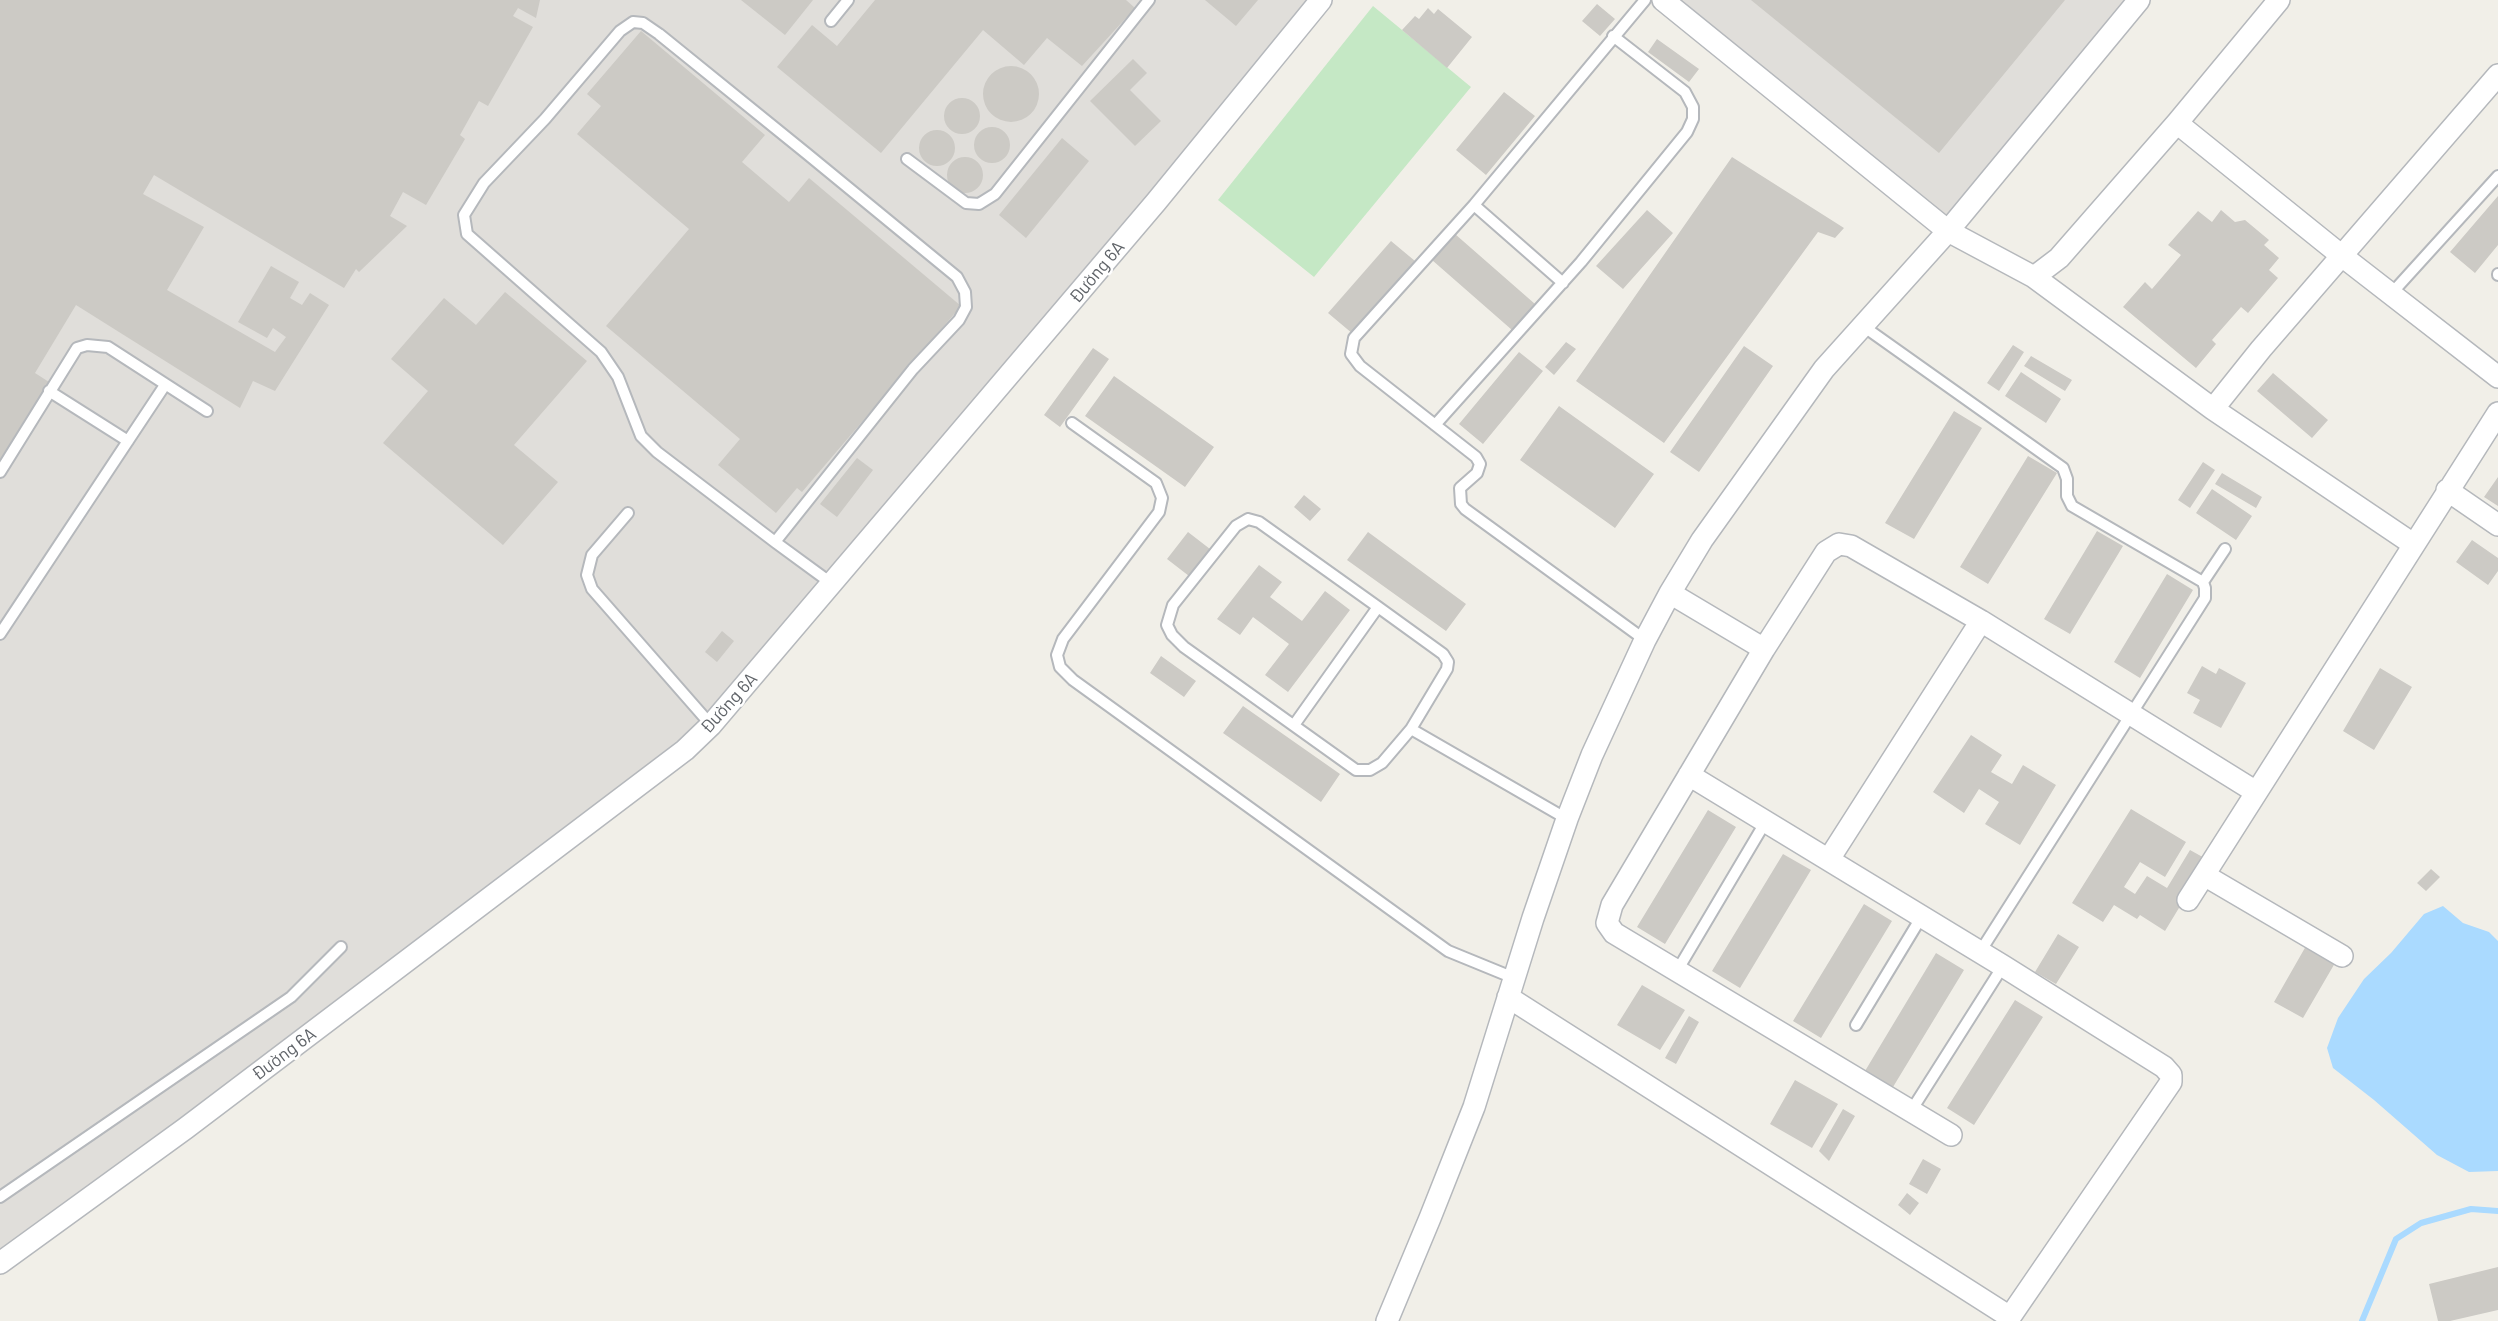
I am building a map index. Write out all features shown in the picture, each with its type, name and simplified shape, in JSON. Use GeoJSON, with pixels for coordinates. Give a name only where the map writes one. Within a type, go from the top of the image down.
{"type":"FeatureCollection","features":[{"type":"Feature","properties":{"kind":"street","name":"Đường 6A"},"geometry":{"type":"LineString","coordinates":[[0,1263],[208,1111],[685,750],[711,725],[1156,202],[1321,0]]}},
{"type":"Feature","properties":{"kind":"street"},"geometry":{"type":"LineString","coordinates":[[1663,0],[1948,231],[2034,276],[2213,409],[2413,544]]}},
{"type":"Feature","properties":{"kind":"street"},"geometry":{"type":"LineString","coordinates":[[1387,1321],[1474,1107],[1567,819],[1592,755],[1645,640],[1670,593],[1702,540],[1824,369],[1948,231],[2139,0]]}},
{"type":"Feature","properties":{"kind":"street"},"geometry":{"type":"LineString","coordinates":[[2034,276],[2059,258],[2178,123],[2279,0]]}},
{"type":"Feature","properties":{"kind":"street"},"geometry":{"type":"LineString","coordinates":[[2213,409],[2498,75]]}},
{"type":"Feature","properties":{"kind":"street"},"geometry":{"type":"LineString","coordinates":[[2178,123],[2342,256],[2498,377]]}},
{"type":"Feature","properties":{"kind":"street"},"geometry":{"type":"LineString","coordinates":[[2188,900],[2498,413]]}},
{"type":"Feature","properties":{"kind":"street"},"geometry":{"type":"LineString","coordinates":[[2447,490],[2498,526]]}},
{"type":"Feature","properties":{"kind":"street"},"geometry":{"type":"LineString","coordinates":[[1951,1135],[1614,933],[1607,923],[1612,905],[1764,649],[1826,552],[1839,544],[1851,546],[1981,621],[2256,792]]}},
{"type":"Feature","properties":{"kind":"street"},"geometry":{"type":"LineString","coordinates":[[1670,593],[1764,649]]}},
{"type":"Feature","properties":{"kind":"street"},"geometry":{"type":"LineString","coordinates":[[1829,859],[1981,621]]}},
{"type":"Feature","properties":{"kind":"street"},"geometry":{"type":"LineString","coordinates":[[1511,987],[2010,1317],[2171,1082],[2171,1075],[2164,1067],[1980,952],[1689,775]]}},
{"type":"Feature","properties":{"kind":"street"},"geometry":{"type":"LineString","coordinates":[[2204,876],[2342,956]]}},
{"type":"Feature","properties":{"kind":"lane"},"geometry":{"type":"LineString","coordinates":[[831,21],[848,0]]}},
{"type":"Feature","properties":{"kind":"lane"},"geometry":{"type":"LineString","coordinates":[[907,159],[966,203],[979,204],[995,194],[1149,0]]}},
{"type":"Feature","properties":{"kind":"lane"},"geometry":{"type":"LineString","coordinates":[[1645,0],[1474,205],[1353,338],[1351,354],[1360,366],[1476,457],[1480,464],[1477,473],[1460,488],[1461,504],[1465,509],[1645,640]]}},
{"type":"Feature","properties":{"kind":"lane"},"geometry":{"type":"LineString","coordinates":[[775,542],[913,369],[959,320],[966,307],[965,292],[957,277],[806,153],[659,34],[643,23],[633,22],[620,31],[545,119],[484,183],[464,215],[467,234],[601,352],[618,377],[641,436],[657,452],[775,542],[831,583]]}},
{"type":"Feature","properties":{"kind":"lane"},"geometry":{"type":"LineString","coordinates":[[1435,425],[1563,283],[1672,151],[1687,132],[1693,119],[1693,107],[1685,92],[1613,36]]}},
{"type":"Feature","properties":{"kind":"lane"},"geometry":{"type":"LineString","coordinates":[[2391,294],[2498,176]]}},
{"type":"Feature","properties":{"kind":"lane"},"geometry":{"type":"LineString","coordinates":[[1474,205],[1563,283]]}},
{"type":"Feature","properties":{"kind":"lane"},"geometry":{"type":"LineString","coordinates":[[1863,326],[2063,468],[2067,479],[2067,495],[2072,506],[2203,582],[2205,588],[2205,598],[1980,952]]}},
{"type":"Feature","properties":{"kind":"lane"},"geometry":{"type":"LineString","coordinates":[[0,472],[77,348],[87,345],[108,347],[206,411]]}},
{"type":"Feature","properties":{"kind":"lane"},"geometry":{"type":"LineString","coordinates":[[0,634],[165,385]]}},
{"type":"Feature","properties":{"kind":"lane"},"geometry":{"type":"LineString","coordinates":[[50,391],[128,440]]}},
{"type":"Feature","properties":{"kind":"lane"},"geometry":{"type":"LineString","coordinates":[[1072,423],[1156,483],[1162,498],[1159,512],[1063,639],[1057,655],[1060,667],[1073,680],[1448,951],[1511,987]]}},
{"type":"Feature","properties":{"kind":"lane"},"geometry":{"type":"LineString","coordinates":[[628,513],[592,555],[587,575],[592,589],[711,725]]}},
{"type":"Feature","properties":{"kind":"lane"},"geometry":{"type":"LineString","coordinates":[[1248,519],[1259,522],[1378,607],[1443,654],[1448,662],[1447,669],[1411,729],[1382,763],[1370,770],[1356,770],[1294,725],[1184,647],[1171,635],[1167,625],[1173,605],[1236,526],[1248,519]]}},
{"type":"Feature","properties":{"kind":"lane"},"geometry":{"type":"LineString","coordinates":[[2203,582],[2225,549]]}},
{"type":"Feature","properties":{"kind":"lane"},"geometry":{"type":"LineString","coordinates":[[1294,725],[1378,607]]}},
{"type":"Feature","properties":{"kind":"lane"},"geometry":{"type":"LineString","coordinates":[[1411,729],[1567,819]]}},
{"type":"Feature","properties":{"kind":"lane"},"geometry":{"type":"LineString","coordinates":[[1677,971],[1766,821]]}},
{"type":"Feature","properties":{"kind":"lane"},"geometry":{"type":"LineString","coordinates":[[1856,1025],[1922,916]]}},
{"type":"Feature","properties":{"kind":"lane"},"geometry":{"type":"LineString","coordinates":[[0,1197],[291,997],[341,947]]}},
{"type":"Feature","properties":{"kind":"lane"},"geometry":{"type":"LineString","coordinates":[[1911,1111],[2003,967]]}},
{"type":"Feature","properties":{"kind":"shaded area"},"geometry":{"type":"Polygon","coordinates":[[[0,0],[1312,0],[1158,189],[679,745],[289,1041],[0,1253],[0,0]]]}},
{"type":"Feature","properties":{"kind":"shaded area"},"geometry":{"type":"Polygon","coordinates":[[[1674,0],[2130,0],[1946,221],[1674,0]]]}},
{"type":"Feature","properties":{"kind":"green space"},"geometry":{"type":"Polygon","coordinates":[[[1373,6],[1471,87],[1314,277],[1218,200],[1373,6]]]}},
{"type":"Feature","properties":{"kind":"water"},"geometry":{"type":"Polygon","coordinates":[[[2443,906],[2463,923],[2489,932],[2498,941],[2498,1171],[2469,1172],[2437,1155],[2333,1068],[2327,1048],[2338,1018],[2364,979],[2391,953],[2424,914],[2443,906]]]}},
{"type":"Feature","properties":{"kind":"building"},"geometry":{"type":"Polygon","coordinates":[[[0,0],[540,0],[536,18],[518,8],[513,16],[533,27],[488,106],[479,101],[460,135],[465,139],[426,205],[403,192],[390,216],[407,226],[359,272],[356,269],[344,288],[154,175],[143,194],[204,227],[167,290],[275,352],[286,337],[273,328],[267,338],[238,322],[271,266],[299,282],[290,298],[302,305],[310,293],[329,305],[275,391],[253,381],[240,408],[76,305],[35,373],[49,382],[0,463],[0,0]]]}},
{"type":"Feature","properties":{"kind":"building"},"geometry":{"type":"Polygon","coordinates":[[[741,0],[813,0],[785,35],[741,0]]]}},
{"type":"Feature","properties":{"kind":"building"},"geometry":{"type":"Polygon","coordinates":[[[875,0],[1126,0],[1135,8],[1082,66],[1047,38],[1024,65],[983,30],[881,153],[777,67],[812,25],[837,46],[875,0]]]}},
{"type":"Feature","properties":{"kind":"building"},"geometry":{"type":"Polygon","coordinates":[[[1205,0],[1258,0],[1236,26],[1205,0]]]}},
{"type":"Feature","properties":{"kind":"building"},"geometry":{"type":"Polygon","coordinates":[[[1751,0],[2065,0],[1939,153],[1751,0]]]}},
{"type":"Feature","properties":{"kind":"building"},"geometry":{"type":"Polygon","coordinates":[[[1597,4],[1615,19],[1600,36],[1582,21],[1597,4]]]}},
{"type":"Feature","properties":{"kind":"building"},"geometry":{"type":"Polygon","coordinates":[[[1428,8],[1434,14],[1438,9],[1472,37],[1447,68],[1402,30],[1415,16],[1419,19],[1428,8]]]}},
{"type":"Feature","properties":{"kind":"building"},"geometry":{"type":"Polygon","coordinates":[[[641,31],[765,135],[742,162],[789,202],[809,178],[961,306],[802,492],[797,488],[776,513],[718,465],[740,439],[606,326],[689,229],[577,134],[601,106],[587,94],[641,31]]]}},
{"type":"Feature","properties":{"kind":"building"},"geometry":{"type":"Polygon","coordinates":[[[1657,39],[1699,69],[1689,82],[1648,52],[1657,39]]]}},
{"type":"Feature","properties":{"kind":"building"},"geometry":{"type":"Polygon","coordinates":[[[1133,59],[1147,73],[1130,90],[1161,121],[1135,146],[1090,101],[1133,59]]]}},
{"type":"Feature","properties":{"kind":"building"},"geometry":{"type":"Polygon","coordinates":[[[1006,66],[1016,66],[1031,74],[1037,83],[1037,105],[1031,114],[1016,122],[1006,122],[988,110],[983,99],[983,89],[995,71],[1006,66]]]}},
{"type":"Feature","properties":{"kind":"building"},"geometry":{"type":"Polygon","coordinates":[[[1504,92],[1535,116],[1486,175],[1456,150],[1504,92]]]}},
{"type":"Feature","properties":{"kind":"building"},"geometry":{"type":"Polygon","coordinates":[[[962,98],[975,103],[980,116],[975,129],[962,134],[949,129],[944,116],[949,103],[962,98]]]}},
{"type":"Feature","properties":{"kind":"building"},"geometry":{"type":"Polygon","coordinates":[[[992,127],[1005,132],[1010,145],[1005,158],[992,163],[979,158],[974,145],[979,132],[992,127]]]}},
{"type":"Feature","properties":{"kind":"building"},"geometry":{"type":"Polygon","coordinates":[[[937,130],[950,135],[955,148],[950,161],[937,166],[924,161],[919,148],[924,135],[937,130]]]}},
{"type":"Feature","properties":{"kind":"building"},"geometry":{"type":"Polygon","coordinates":[[[1062,138],[1089,161],[1026,238],[999,215],[1062,138]]]}},
{"type":"Feature","properties":{"kind":"building"},"geometry":{"type":"Polygon","coordinates":[[[965,157],[978,162],[983,175],[978,188],[965,193],[952,188],[947,175],[952,162],[965,157]]]}},
{"type":"Feature","properties":{"kind":"building"},"geometry":{"type":"Polygon","coordinates":[[[1732,157],[1844,228],[1835,238],[1818,232],[1664,443],[1576,381],[1732,157]]]}},
{"type":"Feature","properties":{"kind":"building"},"geometry":{"type":"Polygon","coordinates":[[[2498,196],[2498,245],[2475,273],[2450,252],[2498,196]]]}},
{"type":"Feature","properties":{"kind":"building"},"geometry":{"type":"Polygon","coordinates":[[[1647,210],[1673,233],[1623,289],[1596,266],[1647,210]]]}},
{"type":"Feature","properties":{"kind":"building"},"geometry":{"type":"Polygon","coordinates":[[[2221,210],[2235,222],[2245,220],[2269,240],[2264,245],[2279,258],[2269,270],[2278,278],[2248,313],[2241,307],[2212,340],[2216,344],[2196,368],[2123,307],[2145,282],[2152,289],[2181,255],[2168,245],[2198,211],[2212,222],[2221,210]]]}},
{"type":"Feature","properties":{"kind":"building"},"geometry":{"type":"Polygon","coordinates":[[[1455,234],[1535,304],[1512,330],[1432,260],[1455,234]]]}},
{"type":"Feature","properties":{"kind":"building"},"geometry":{"type":"Polygon","coordinates":[[[1391,241],[1415,261],[1353,334],[1328,313],[1391,241]]]}},
{"type":"Feature","properties":{"kind":"building"},"geometry":{"type":"Polygon","coordinates":[[[505,292],[587,361],[514,445],[558,482],[503,545],[383,443],[428,391],[391,359],[444,298],[476,325],[505,292]]]}},
{"type":"Feature","properties":{"kind":"building"},"geometry":{"type":"Polygon","coordinates":[[[1566,342],[1576,349],[1554,375],[1545,367],[1566,342]]]}},
{"type":"Feature","properties":{"kind":"building"},"geometry":{"type":"Polygon","coordinates":[[[2013,345],[2024,352],[1999,391],[1987,383],[2013,345]]]}},
{"type":"Feature","properties":{"kind":"building"},"geometry":{"type":"Polygon","coordinates":[[[1744,346],[1773,366],[1699,472],[1670,452],[1744,346]]]}},
{"type":"Feature","properties":{"kind":"building"},"geometry":{"type":"Polygon","coordinates":[[[1093,348],[1109,359],[1060,427],[1044,415],[1093,348]]]}},
{"type":"Feature","properties":{"kind":"building"},"geometry":{"type":"Polygon","coordinates":[[[1519,352],[1543,371],[1483,444],[1459,424],[1519,352]]]}},
{"type":"Feature","properties":{"kind":"building"},"geometry":{"type":"Polygon","coordinates":[[[2031,356],[2072,380],[2065,391],[2024,366],[2031,356]]]}},
{"type":"Feature","properties":{"kind":"building"},"geometry":{"type":"Polygon","coordinates":[[[2021,372],[2061,399],[2046,423],[2005,396],[2021,372]]]}},
{"type":"Feature","properties":{"kind":"building"},"geometry":{"type":"Polygon","coordinates":[[[2273,373],[2328,420],[2312,438],[2257,391],[2273,373]]]}},
{"type":"Feature","properties":{"kind":"building"},"geometry":{"type":"Polygon","coordinates":[[[1114,376],[1214,447],[1185,487],[1085,416],[1114,376]]]}},
{"type":"Feature","properties":{"kind":"building"},"geometry":{"type":"Polygon","coordinates":[[[1559,406],[1654,474],[1615,528],[1520,460],[1559,406]]]}},
{"type":"Feature","properties":{"kind":"building"},"geometry":{"type":"Polygon","coordinates":[[[1954,411],[1982,428],[1914,539],[1885,523],[1954,411]]]}},
{"type":"Feature","properties":{"kind":"building"},"geometry":{"type":"Polygon","coordinates":[[[2028,456],[2057,473],[1988,584],[1960,567],[2028,456]]]}},
{"type":"Feature","properties":{"kind":"building"},"geometry":{"type":"Polygon","coordinates":[[[857,458],[873,470],[837,517],[820,504],[857,458]]]}},
{"type":"Feature","properties":{"kind":"building"},"geometry":{"type":"Polygon","coordinates":[[[2203,462],[2215,470],[2190,508],[2178,500],[2203,462]]]}},
{"type":"Feature","properties":{"kind":"building"},"geometry":{"type":"Polygon","coordinates":[[[2222,473],[2262,497],[2256,508],[2215,484],[2222,473]]]}},
{"type":"Feature","properties":{"kind":"building"},"geometry":{"type":"Polygon","coordinates":[[[2498,477],[2498,506],[2484,497],[2498,477]]]}},
{"type":"Feature","properties":{"kind":"building"},"geometry":{"type":"Polygon","coordinates":[[[2212,489],[2252,516],[2236,540],[2196,513],[2212,489]]]}},
{"type":"Feature","properties":{"kind":"building"},"geometry":{"type":"Polygon","coordinates":[[[1304,495],[1321,509],[1310,521],[1294,507],[1304,495]]]}},
{"type":"Feature","properties":{"kind":"building"},"geometry":{"type":"Polygon","coordinates":[[[2097,531],[2123,546],[2070,634],[2044,619],[2097,531]]]}},
{"type":"Feature","properties":{"kind":"building"},"geometry":{"type":"Polygon","coordinates":[[[1188,532],[1210,549],[1189,576],[1167,559],[1188,532]]]}},
{"type":"Feature","properties":{"kind":"building"},"geometry":{"type":"Polygon","coordinates":[[[1368,532],[1466,604],[1446,631],[1347,560],[1368,532]]]}},
{"type":"Feature","properties":{"kind":"building"},"geometry":{"type":"Polygon","coordinates":[[[2472,540],[2498,558],[2498,571],[2488,585],[2456,562],[2472,540]]]}},
{"type":"Feature","properties":{"kind":"building"},"geometry":{"type":"Polygon","coordinates":[[[1259,565],[1282,582],[1270,597],[1302,621],[1325,591],[1350,610],[1288,692],[1265,675],[1289,644],[1253,617],[1240,635],[1217,619],[1259,565]]]}},
{"type":"Feature","properties":{"kind":"building"},"geometry":{"type":"Polygon","coordinates":[[[2167,574],[2193,590],[2140,678],[2114,662],[2167,574]]]}},
{"type":"Feature","properties":{"kind":"building"},"geometry":{"type":"Polygon","coordinates":[[[722,631],[734,641],[717,662],[705,652],[722,631]]]}},
{"type":"Feature","properties":{"kind":"building"},"geometry":{"type":"Polygon","coordinates":[[[1161,656],[1196,681],[1184,697],[1150,673],[1161,656]]]}},
{"type":"Feature","properties":{"kind":"building"},"geometry":{"type":"Polygon","coordinates":[[[2202,666],[2216,674],[2219,668],[2246,683],[2221,728],[2193,713],[2200,700],[2187,693],[2202,666]]]}},
{"type":"Feature","properties":{"kind":"building"},"geometry":{"type":"Polygon","coordinates":[[[2380,668],[2412,687],[2374,750],[2343,731],[2380,668]]]}},
{"type":"Feature","properties":{"kind":"building"},"geometry":{"type":"Polygon","coordinates":[[[1243,706],[1340,774],[1321,802],[1223,733],[1243,706]]]}},
{"type":"Feature","properties":{"kind":"building"},"geometry":{"type":"Polygon","coordinates":[[[1971,735],[2002,755],[1991,772],[2012,784],[2023,765],[2056,785],[2020,845],[1985,824],[1999,802],[1979,789],[1964,813],[1933,792],[1971,735]]]}},
{"type":"Feature","properties":{"kind":"building"},"geometry":{"type":"Polygon","coordinates":[[[2131,809],[2186,842],[2165,877],[2140,862],[2124,887],[2135,894],[2147,876],[2167,888],[2190,850],[2208,860],[2165,931],[2140,915],[2137,919],[2114,905],[2103,922],[2072,903],[2131,809]]]}},
{"type":"Feature","properties":{"kind":"building"},"geometry":{"type":"Polygon","coordinates":[[[1708,810],[1736,827],[1665,944],[1637,927],[1708,810]]]}},
{"type":"Feature","properties":{"kind":"building"},"geometry":{"type":"Polygon","coordinates":[[[1783,854],[1811,870],[1740,988],[1712,971],[1783,854]]]}},
{"type":"Feature","properties":{"kind":"building"},"geometry":{"type":"Polygon","coordinates":[[[2431,869],[2440,877],[2426,891],[2417,883],[2431,869]]]}},
{"type":"Feature","properties":{"kind":"building"},"geometry":{"type":"Polygon","coordinates":[[[1864,904],[1892,921],[1821,1038],[1793,1021],[1864,904]]]}},
{"type":"Feature","properties":{"kind":"building"},"geometry":{"type":"Polygon","coordinates":[[[2058,934],[2079,947],[2056,984],[2035,972],[2058,934]]]}},
{"type":"Feature","properties":{"kind":"building"},"geometry":{"type":"Polygon","coordinates":[[[2306,946],[2335,963],[2303,1018],[2274,1002],[2306,946]]]}},
{"type":"Feature","properties":{"kind":"building"},"geometry":{"type":"Polygon","coordinates":[[[1936,953],[1964,970],[1893,1087],[1865,1071],[1936,953]]]}},
{"type":"Feature","properties":{"kind":"building"},"geometry":{"type":"Polygon","coordinates":[[[1642,985],[1685,1010],[1660,1050],[1617,1025],[1642,985]]]}},
{"type":"Feature","properties":{"kind":"building"},"geometry":{"type":"Polygon","coordinates":[[[2015,1000],[2043,1017],[1974,1125],[1947,1108],[2015,1000]]]}},
{"type":"Feature","properties":{"kind":"building"},"geometry":{"type":"Polygon","coordinates":[[[1689,1016],[1699,1022],[1676,1064],[1665,1058],[1689,1016]]]}},
{"type":"Feature","properties":{"kind":"building"},"geometry":{"type":"Polygon","coordinates":[[[1795,1080],[1838,1104],[1812,1148],[1770,1124],[1795,1080]]]}},
{"type":"Feature","properties":{"kind":"building"},"geometry":{"type":"Polygon","coordinates":[[[1843,1109],[1855,1116],[1829,1161],[1819,1151],[1843,1109]]]}},
{"type":"Feature","properties":{"kind":"building"},"geometry":{"type":"Polygon","coordinates":[[[1923,1159],[1941,1169],[1927,1194],[1909,1184],[1923,1159]]]}},
{"type":"Feature","properties":{"kind":"building"},"geometry":{"type":"Polygon","coordinates":[[[1907,1193],[1919,1203],[1910,1215],[1898,1205],[1907,1193]]]}},
{"type":"Feature","properties":{"kind":"building"},"geometry":{"type":"Polygon","coordinates":[[[2498,1267],[2498,1310],[2450,1321],[2438,1321],[2429,1284],[2498,1267]]]}},
{"type":"Feature","properties":{"kind":"waterway"},"geometry":{"type":"LineString","coordinates":[[2362,1321],[2396,1239],[2421,1223],[2471,1209],[2498,1211]]}}]}
